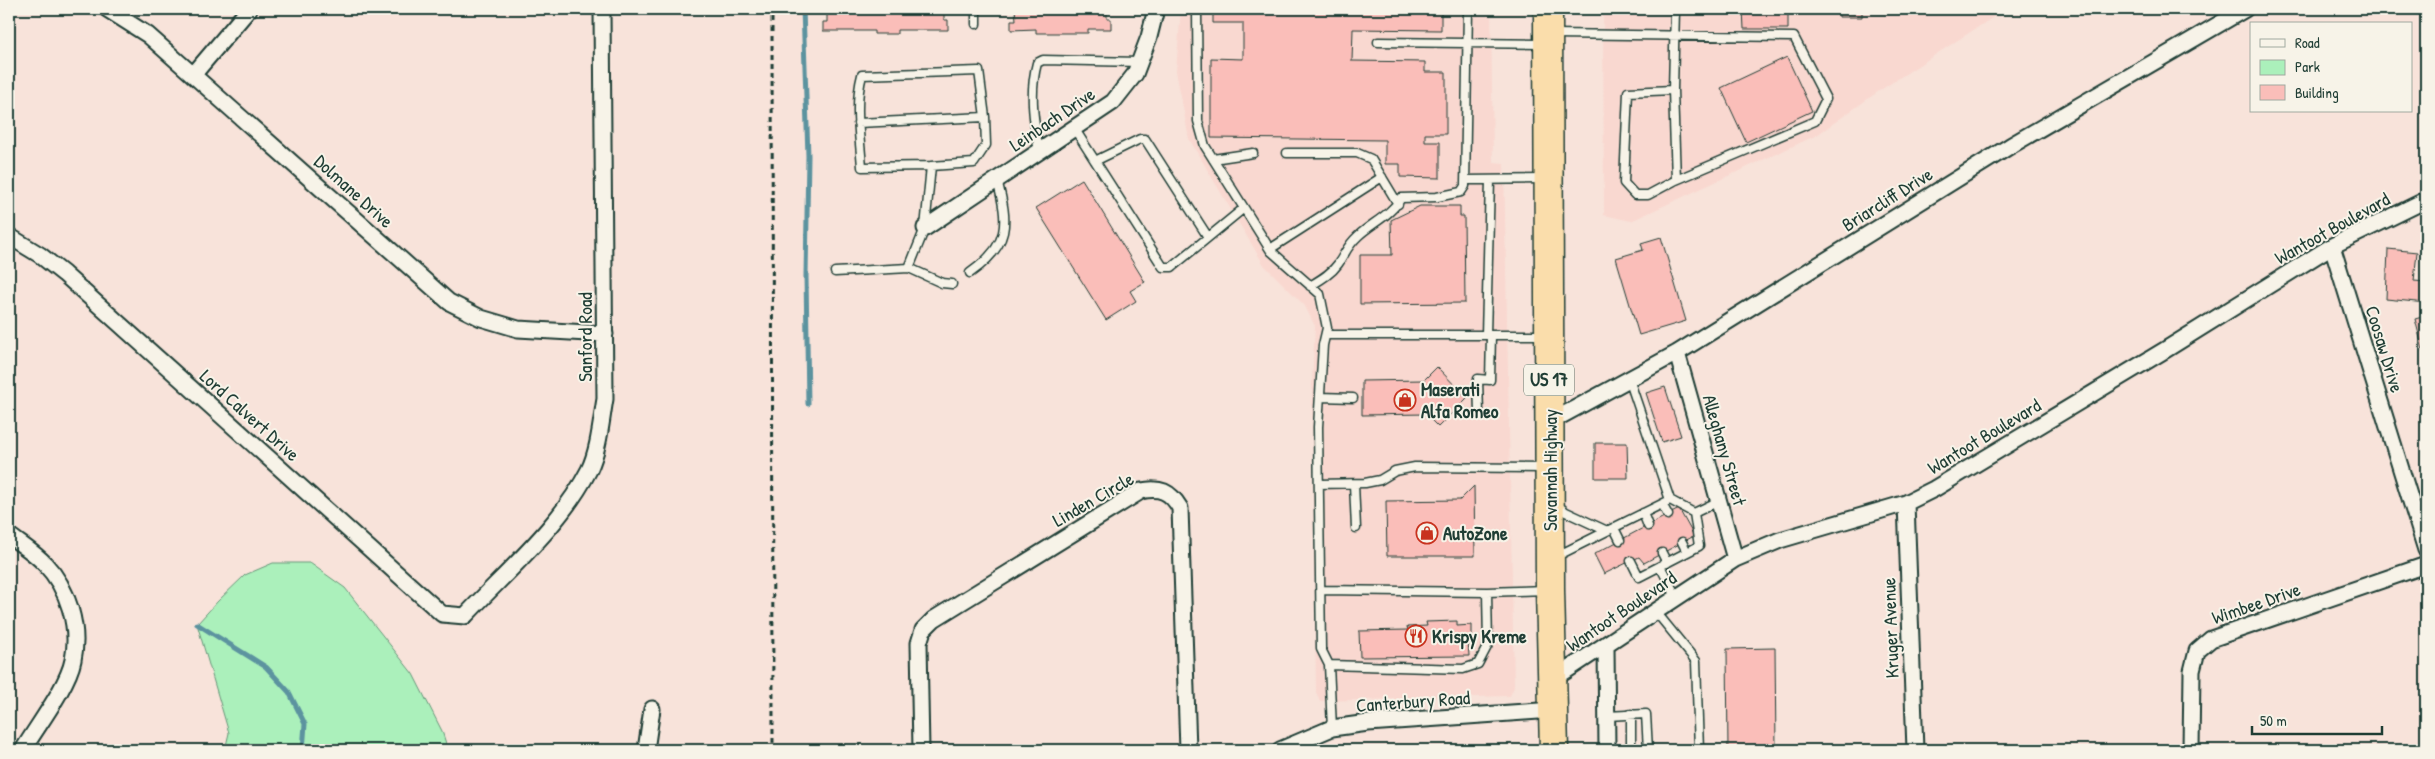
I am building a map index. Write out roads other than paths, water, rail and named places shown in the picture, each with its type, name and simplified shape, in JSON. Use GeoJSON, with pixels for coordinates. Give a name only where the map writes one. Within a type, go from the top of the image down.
{"type":"FeatureCollection","features":[{"type":"Feature","properties":{"kind":"highway","name":"Savannah Highway"},"geometry":{"type":"LineString","coordinates":[[1548,29],[1550,590],[1554,750]]}},
{"type":"Feature","properties":{"kind":"street","name":"Dolmane Drive"},"geometry":{"type":"LineString","coordinates":[[106,9],[148,35],[449,302],[481,318],[518,329],[605,334]]}},
{"type":"Feature","properties":{"kind":"street"},"geometry":{"type":"LineString","coordinates":[[193,75],[248,9]]}},
{"type":"Feature","properties":{"kind":"street","name":"Sanford Road"},"geometry":{"type":"LineString","coordinates":[[466,616],[565,510],[589,469],[599,438],[605,399],[602,9]]}},
{"type":"Feature","properties":{"kind":"street","name":"Leinbach Drive"},"geometry":{"type":"LineString","coordinates":[[925,228],[1113,102],[1135,74],[1149,37],[1156,9]]}},
{"type":"Feature","properties":{"kind":"street","name":"Briarcliff Drive"},"geometry":{"type":"LineString","coordinates":[[1550,422],[1677,353],[2010,146],[2245,9]]}},
{"type":"Feature","properties":{"kind":"street","name":"Wantoot Boulevard"},"geometry":{"type":"LineString","coordinates":[[1552,680],[1606,646],[1735,558],[1780,540],[1906,504],[2141,365],[2332,246],[2426,200]]}},
{"type":"Feature","properties":{"kind":"street","name":"Lord Calvert Drive"},"geometry":{"type":"LineString","coordinates":[[9,236],[40,255],[64,274],[442,614],[466,616]]}},
{"type":"Feature","properties":{"kind":"street","name":"Coosaw Drive"},"geometry":{"type":"LineString","coordinates":[[2332,246],[2426,550]]}},
{"type":"Feature","properties":{"kind":"street","name":"Alleghany Street"},"geometry":{"type":"LineString","coordinates":[[1677,353],[1735,558]]}},
{"type":"Feature","properties":{"kind":"street","name":"Linden Circle"},"geometry":{"type":"LineString","coordinates":[[921,750],[919,643],[923,630],[934,619],[1124,501],[1141,491],[1154,488],[1164,490],[1173,496],[1180,508],[1188,750]]}},
{"type":"Feature","properties":{"kind":"street","name":"Kruger Avenue"},"geometry":{"type":"LineString","coordinates":[[1906,504],[1915,750]]}},
{"type":"Feature","properties":{"kind":"street"},"geometry":{"type":"LineString","coordinates":[[9,535],[45,563],[64,590],[74,624],[73,660],[64,683],[23,750]]}},
{"type":"Feature","properties":{"kind":"street","name":"Wimbee Drive"},"geometry":{"type":"LineString","coordinates":[[2191,750],[2192,671],[2197,651],[2211,639],[2426,565]]}},
{"type":"Feature","properties":{"kind":"street"},"geometry":{"type":"LineString","coordinates":[[1606,646],[1608,750]]}},
{"type":"Feature","properties":{"kind":"street"},"geometry":{"type":"LineString","coordinates":[[646,750],[652,709]]}},
{"type":"Feature","properties":{"kind":"street","name":"Canterbury Road"},"geometry":{"type":"LineString","coordinates":[[1280,750],[1332,728],[1368,723],[1553,710]]}},
{"type":"Feature","properties":{"kind":"lane"},"geometry":{"type":"LineString","coordinates":[[976,9],[976,24]]}},
{"type":"Feature","properties":{"kind":"lane"},"geometry":{"type":"LineString","coordinates":[[1197,9],[1198,121],[1205,146],[1270,248],[1320,294],[1327,328],[1323,345],[1320,397],[1321,649],[1329,665],[1332,728]]}},
{"type":"Feature","properties":{"kind":"lane"},"geometry":{"type":"LineString","coordinates":[[1310,286],[1330,272],[1338,264],[1344,251],[1358,235],[1398,204],[1401,198],[1437,196],[1461,192],[1465,186],[1468,9]]}},
{"type":"Feature","properties":{"kind":"lane"},"geometry":{"type":"LineString","coordinates":[[1675,9],[1676,180]]}},
{"type":"Feature","properties":{"kind":"lane"},"geometry":{"type":"LineString","coordinates":[[1378,42],[1468,42],[1548,29],[1675,36],[1794,37],[1826,99],[1815,121],[1676,180],[1648,195],[1635,195],[1624,183],[1628,92],[1674,90]]}},
{"type":"Feature","properties":{"kind":"lane"},"geometry":{"type":"LineString","coordinates":[[1039,152],[1032,114],[1034,73],[1037,64],[1043,60],[1140,62]]}},
{"type":"Feature","properties":{"kind":"lane"},"geometry":{"type":"LineString","coordinates":[[979,71],[985,117],[986,145],[974,163],[862,167],[858,123],[858,88],[862,75],[979,71]]}},
{"type":"Feature","properties":{"kind":"lane"},"geometry":{"type":"LineString","coordinates":[[858,123],[985,117]]}},
{"type":"Feature","properties":{"kind":"lane"},"geometry":{"type":"LineString","coordinates":[[1074,128],[1163,267],[1172,267],[1244,208]]}},
{"type":"Feature","properties":{"kind":"lane"},"geometry":{"type":"LineString","coordinates":[[1095,161],[1140,139],[1145,139],[1208,238]]}},
{"type":"Feature","properties":{"kind":"lane"},"geometry":{"type":"LineString","coordinates":[[1213,159],[1253,153]]}},
{"type":"Feature","properties":{"kind":"lane"},"geometry":{"type":"LineString","coordinates":[[1287,153],[1358,153],[1370,159],[1398,204]]}},
{"type":"Feature","properties":{"kind":"lane"},"geometry":{"type":"LineString","coordinates":[[909,268],[925,228],[931,166]]}},
{"type":"Feature","properties":{"kind":"lane"},"geometry":{"type":"LineString","coordinates":[[1270,248],[1382,177]]}},
{"type":"Feature","properties":{"kind":"lane"},"geometry":{"type":"LineString","coordinates":[[1465,180],[1549,179]]}},
{"type":"Feature","properties":{"kind":"lane"},"geometry":{"type":"LineString","coordinates":[[970,273],[984,263],[999,248],[1005,224],[1003,199],[997,180]]}},
{"type":"Feature","properties":{"kind":"lane"},"geometry":{"type":"LineString","coordinates":[[1478,413],[1478,379],[1490,380],[1488,335],[1490,180]]}},
{"type":"Feature","properties":{"kind":"lane"},"geometry":{"type":"LineString","coordinates":[[835,272],[909,268],[942,283],[952,284]]}},
{"type":"Feature","properties":{"kind":"lane"},"geometry":{"type":"LineString","coordinates":[[1326,335],[1549,335]]}},
{"type":"Feature","properties":{"kind":"lane"},"geometry":{"type":"LineString","coordinates":[[1629,379],[1666,502],[1668,515]]}},
{"type":"Feature","properties":{"kind":"lane"},"geometry":{"type":"LineString","coordinates":[[1320,397],[1353,398]]}},
{"type":"Feature","properties":{"kind":"lane"},"geometry":{"type":"LineString","coordinates":[[1319,484],[1354,484],[1380,480],[1395,472],[1415,467],[1551,468]]}},
{"type":"Feature","properties":{"kind":"lane"},"geometry":{"type":"LineString","coordinates":[[1354,484],[1356,528]]}},
{"type":"Feature","properties":{"kind":"lane"},"geometry":{"type":"LineString","coordinates":[[1551,499],[1566,512],[1610,529],[1620,540]]}},
{"type":"Feature","properties":{"kind":"lane"},"geometry":{"type":"LineString","coordinates":[[1550,558],[1666,502],[1694,513],[1718,501]]}},
{"type":"Feature","properties":{"kind":"lane"},"geometry":{"type":"LineString","coordinates":[[1643,513],[1648,526]]}},
{"type":"Feature","properties":{"kind":"lane"},"geometry":{"type":"LineString","coordinates":[[1631,561],[1640,577],[1699,546],[1694,513]]}},
{"type":"Feature","properties":{"kind":"lane"},"geometry":{"type":"LineString","coordinates":[[1682,542],[1687,552]]}},
{"type":"Feature","properties":{"kind":"lane"},"geometry":{"type":"LineString","coordinates":[[1662,553],[1663,565],[1677,598]]}},
{"type":"Feature","properties":{"kind":"lane"},"geometry":{"type":"LineString","coordinates":[[1321,590],[1487,592],[1550,590]]}},
{"type":"Feature","properties":{"kind":"lane"},"geometry":{"type":"LineString","coordinates":[[1329,665],[1463,669],[1478,664],[1488,644],[1487,592]]}},
{"type":"Feature","properties":{"kind":"lane"},"geometry":{"type":"LineString","coordinates":[[1656,612],[1696,661],[1699,750]]}},
{"type":"Feature","properties":{"kind":"lane"},"geometry":{"type":"LineString","coordinates":[[1631,714],[1631,750]]}},
{"type":"Feature","properties":{"kind":"lane"},"geometry":{"type":"LineString","coordinates":[[1607,716],[1646,714],[1648,750]]}},
{"type":"Feature","properties":{"kind":"waterway"},"geometry":{"type":"LineString","coordinates":[[803,9],[808,156],[806,276],[808,404]]}},
{"type":"Feature","properties":{"kind":"waterway"},"geometry":{"type":"LineString","coordinates":[[197,624],[266,667],[289,692],[305,724],[303,750]]}},
{"type":"Feature","properties":{"kind":"place","name":"Maserati Alfa Romeo"},"geometry":{"type":"Point","coordinates":[1405,400]}},
{"type":"Feature","properties":{"kind":"place","name":"AutoZone"},"geometry":{"type":"Point","coordinates":[1427,533]}},
{"type":"Feature","properties":{"kind":"place","name":"Krispy Kreme"},"geometry":{"type":"Point","coordinates":[1416,636]}}]}
